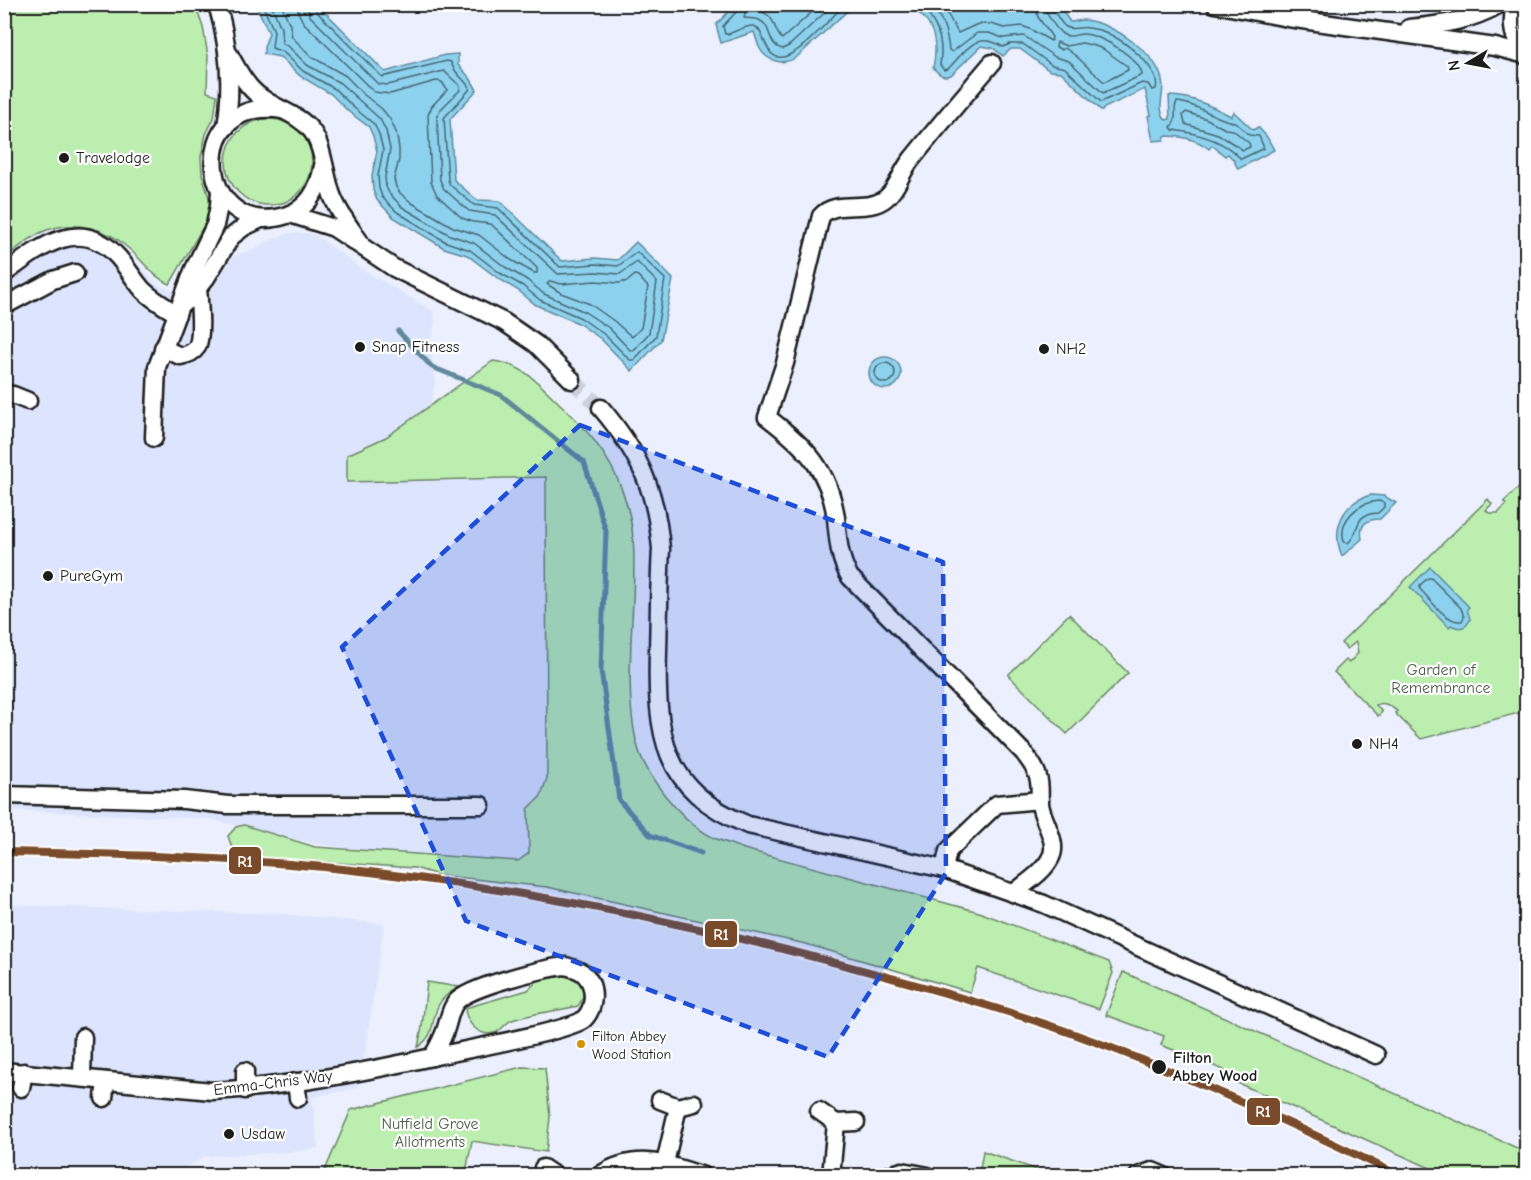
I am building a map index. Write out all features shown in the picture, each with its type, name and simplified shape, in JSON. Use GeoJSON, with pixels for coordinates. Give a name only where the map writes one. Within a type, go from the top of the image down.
{"type":"FeatureCollection","features":[{"type":"Feature","properties":{"kind":"street"},"geometry":{"type":"LineString","coordinates":[[217,4],[229,54],[231,93],[226,127]]}},
{"type":"Feature","properties":{"kind":"street"},"geometry":{"type":"LineString","coordinates":[[1215,4],[1288,18],[1495,47],[1526,55]]}},
{"type":"Feature","properties":{"kind":"street"},"geometry":{"type":"LineString","coordinates":[[1381,31],[1450,24],[1486,13],[1500,4]]}},
{"type":"Feature","properties":{"kind":"street"},"geometry":{"type":"LineString","coordinates":[[1515,4],[1512,31],[1517,44],[1526,55]]}},
{"type":"Feature","properties":{"kind":"street"},"geometry":{"type":"LineString","coordinates":[[229,54],[243,80],[261,97],[300,118],[313,131],[321,148],[323,166],[333,197],[363,246]]}},
{"type":"Feature","properties":{"kind":"street"},"geometry":{"type":"LineString","coordinates":[[992,63],[909,162],[888,197],[869,206],[829,210],[821,216],[785,363],[767,417],[798,441],[821,470],[832,495],[843,563],[850,577],[1028,758],[1038,777],[1043,818],[1053,840],[1053,854],[1039,872],[1014,893]]}},
{"type":"Feature","properties":{"kind":"street"},"geometry":{"type":"LineString","coordinates":[[261,219],[237,210],[227,202],[214,175],[213,158],[217,141],[226,127],[238,116],[252,110],[268,108],[283,110]]}},
{"type":"Feature","properties":{"kind":"street"},"geometry":{"type":"LineString","coordinates":[[177,314],[198,288],[231,237],[244,226],[261,219],[290,214],[303,206],[313,195],[320,181],[323,166]]}},
{"type":"Feature","properties":{"kind":"street"},"geometry":{"type":"LineString","coordinates":[[154,438],[156,374],[163,348],[215,225],[220,191]]}},
{"type":"Feature","properties":{"kind":"street"},"geometry":{"type":"LineString","coordinates":[[290,214],[334,228],[394,267],[504,322],[536,344],[572,380]]}},
{"type":"Feature","properties":{"kind":"street"},"geometry":{"type":"LineString","coordinates":[[4,274],[44,245],[70,237],[83,237],[101,244],[116,254],[146,293],[177,314]]}},
{"type":"Feature","properties":{"kind":"street"},"geometry":{"type":"LineString","coordinates":[[4,306],[53,280],[75,273]]}},
{"type":"Feature","properties":{"kind":"street"},"geometry":{"type":"LineString","coordinates":[[163,348],[180,356],[192,352],[197,346],[200,310],[198,288]]}},
{"type":"Feature","properties":{"kind":"street"},"geometry":{"type":"LineString","coordinates":[[4,394],[28,401]]}},
{"type":"Feature","properties":{"kind":"street"},"geometry":{"type":"LineString","coordinates":[[601,408],[624,435],[642,467],[659,524],[661,549],[658,701],[661,733],[671,760],[683,780],[714,808],[724,816],[748,825],[944,869],[1044,904],[1376,1055]]}},
{"type":"Feature","properties":{"kind":"street"},"geometry":{"type":"LineString","coordinates":[[4,795],[184,800],[228,805],[482,805]]}},
{"type":"Feature","properties":{"kind":"street"},"geometry":{"type":"LineString","coordinates":[[944,869],[948,851],[997,804],[1040,800]]}},
{"type":"Feature","properties":{"kind":"street","name":"Emma-Chris Way"},"geometry":{"type":"LineString","coordinates":[[4,1071],[22,1080],[82,1078],[105,1089],[186,1095],[212,1091],[297,1090],[392,1058],[432,1057],[567,1026],[584,1019],[590,1010],[593,989],[584,974],[566,966],[512,974],[457,1000],[451,1009],[440,1044],[432,1057]]}},
{"type":"Feature","properties":{"kind":"street"},"geometry":{"type":"LineString","coordinates":[[446,1030],[480,1046]]}},
{"type":"Feature","properties":{"kind":"street"},"geometry":{"type":"LineString","coordinates":[[82,1078],[83,1037]]}},
{"type":"Feature","properties":{"kind":"street"},"geometry":{"type":"LineString","coordinates":[[245,1071],[245,1090]]}},
{"type":"Feature","properties":{"kind":"street"},"geometry":{"type":"LineString","coordinates":[[660,1100],[686,1105],[665,1162]]}},
{"type":"Feature","properties":{"kind":"street"},"geometry":{"type":"LineString","coordinates":[[819,1111],[836,1123],[856,1122]]}},
{"type":"Feature","properties":{"kind":"street"},"geometry":{"type":"LineString","coordinates":[[831,1176],[836,1123]]}},
{"type":"Feature","properties":{"kind":"street"},"geometry":{"type":"LineString","coordinates":[[599,1176],[611,1168],[631,1162],[665,1162],[703,1176]]}},
{"type":"Feature","properties":{"kind":"street"},"geometry":{"type":"LineString","coordinates":[[887,1176],[902,1171],[928,1176]]}},
{"type":"Feature","properties":{"kind":"street"},"geometry":{"type":"LineString","coordinates":[[1138,1176],[1152,1171],[1164,1176]]}},
{"type":"Feature","properties":{"kind":"highlighted area"},"geometry":{"type":"Polygon","coordinates":[[[580,425],[943,562],[946,873],[828,1057],[466,921],[342,647],[580,425]]]}},
{"type":"Feature","properties":{"kind":"shaded area"},"geometry":{"type":"Polygon","coordinates":[[[64,231],[112,241],[125,251],[156,284],[172,291],[239,254],[273,239],[290,233],[309,233],[320,238],[363,270],[433,311],[435,322],[430,345],[435,381],[431,406],[546,476],[547,835],[524,870],[310,843],[210,819],[5,810],[5,262],[47,235],[64,231]]]}},
{"type":"Feature","properties":{"kind":"shaded area"},"geometry":{"type":"Polygon","coordinates":[[[4,905],[282,914],[384,924],[365,1053],[357,1088],[312,1097],[318,1148],[289,1152],[205,1156],[173,1175],[64,1175],[16,1165],[4,1157],[4,905]]]}},
{"type":"Feature","properties":{"kind":"green space"},"geometry":{"type":"Polygon","coordinates":[[[5,5],[195,5],[203,27],[208,56],[207,92],[217,95],[214,118],[206,134],[201,157],[210,215],[170,284],[153,273],[120,241],[101,231],[79,226],[58,227],[41,232],[5,258],[5,5]]]}},
{"type":"Feature","properties":{"kind":"green space"},"geometry":{"type":"Polygon","coordinates":[[[269,119],[286,122],[300,131],[309,145],[312,162],[309,179],[300,193],[286,202],[269,205],[252,202],[238,193],[229,179],[226,162],[229,145],[238,131],[252,122],[269,119]]]}},
{"type":"Feature","properties":{"kind":"green space"},"geometry":{"type":"Polygon","coordinates":[[[493,361],[513,366],[530,376],[572,415],[602,452],[623,493],[631,520],[633,543],[630,678],[635,737],[647,768],[675,807],[708,835],[744,849],[979,912],[1109,962],[1113,973],[1099,1009],[978,968],[970,992],[806,944],[547,887],[438,875],[415,868],[235,856],[228,836],[236,827],[244,825],[315,847],[518,861],[529,853],[528,809],[541,796],[547,778],[546,477],[347,482],[347,455],[386,437],[493,361]]]}},
{"type":"Feature","properties":{"kind":"green space","name":"Garden of Remembrance"},"geometry":{"type":"Polygon","coordinates":[[[1518,488],[1526,496],[1526,711],[1421,739],[1390,706],[1376,705],[1382,712],[1378,716],[1334,672],[1346,660],[1349,663],[1358,653],[1356,642],[1347,649],[1341,643],[1488,499],[1492,504],[1486,510],[1489,513],[1498,513],[1506,505],[1504,502],[1518,488]]]}},
{"type":"Feature","properties":{"kind":"green space"},"geometry":{"type":"Polygon","coordinates":[[[1069,614],[1128,673],[1067,734],[1008,675],[1069,614]]]}},
{"type":"Feature","properties":{"kind":"green space"},"geometry":{"type":"Polygon","coordinates":[[[1123,972],[1526,1152],[1526,1175],[1446,1175],[1222,1076],[1224,1070],[1161,1045],[1164,1036],[1106,1015],[1123,972]]]}},
{"type":"Feature","properties":{"kind":"green space"},"geometry":{"type":"Polygon","coordinates":[[[567,973],[580,980],[585,988],[578,1006],[512,1020],[499,1031],[491,1034],[475,1028],[468,1019],[465,1008],[528,990],[542,976],[567,973]]]}},
{"type":"Feature","properties":{"kind":"green space"},"geometry":{"type":"Polygon","coordinates":[[[427,982],[459,987],[440,1003],[428,1038],[418,1047],[422,1027],[427,982]]]}},
{"type":"Feature","properties":{"kind":"green space","name":"Nutfield Grove Allotments"},"geometry":{"type":"Polygon","coordinates":[[[522,1067],[545,1068],[550,1117],[546,1152],[472,1141],[466,1172],[453,1170],[451,1175],[323,1175],[351,1110],[522,1067]]]}},
{"type":"Feature","properties":{"kind":"green space"},"geometry":{"type":"Polygon","coordinates":[[[983,1151],[1046,1173],[1045,1176],[979,1175],[983,1151]]]}},
{"type":"Feature","properties":{"kind":"water"},"geometry":{"type":"Polygon","coordinates":[[[256,5],[318,5],[385,72],[445,55],[458,54],[458,65],[477,90],[450,119],[454,180],[477,200],[500,201],[562,261],[594,258],[618,260],[636,242],[673,279],[661,340],[632,371],[601,339],[578,323],[536,305],[467,255],[444,248],[393,217],[377,200],[373,190],[372,175],[377,151],[369,127],[331,94],[300,76],[280,57],[264,54],[269,33],[256,5]]]}},
{"type":"Feature","properties":{"kind":"water"},"geometry":{"type":"Polygon","coordinates":[[[735,5],[854,5],[798,56],[782,62],[771,60],[762,52],[754,32],[721,43],[716,25],[735,5]]]}},
{"type":"Feature","properties":{"kind":"water"},"geometry":{"type":"Polygon","coordinates":[[[906,5],[1055,5],[1062,10],[1070,22],[1084,20],[1107,26],[1142,49],[1158,69],[1162,80],[1161,110],[1166,120],[1170,119],[1169,96],[1193,100],[1231,116],[1234,112],[1253,130],[1258,127],[1274,150],[1238,169],[1228,154],[1225,156],[1212,145],[1209,149],[1194,140],[1171,136],[1165,136],[1164,140],[1153,141],[1148,116],[1151,115],[1145,89],[1102,111],[1061,72],[1050,71],[1020,49],[1011,49],[1003,56],[993,48],[981,46],[951,75],[943,76],[933,68],[934,39],[928,23],[915,10],[906,5]]]}},
{"type":"Feature","properties":{"kind":"water"},"geometry":{"type":"Polygon","coordinates":[[[885,357],[896,362],[901,373],[896,384],[885,389],[874,384],[869,373],[874,362],[885,357]]]}},
{"type":"Feature","properties":{"kind":"water"},"geometry":{"type":"Polygon","coordinates":[[[1371,495],[1384,496],[1396,503],[1380,519],[1365,523],[1361,534],[1362,539],[1342,556],[1338,536],[1342,518],[1353,504],[1371,495]]]}},
{"type":"Feature","properties":{"kind":"water"},"geometry":{"type":"Polygon","coordinates":[[[1430,567],[1469,607],[1467,609],[1470,619],[1465,626],[1451,625],[1449,627],[1410,587],[1430,567]]]}},
{"type":"Feature","properties":{"kind":"waterway"},"geometry":{"type":"LineString","coordinates":[[398,331],[432,367],[501,395],[584,462],[606,531],[601,670],[619,800],[650,835],[701,853]]}},
{"type":"Feature","properties":{"kind":"tunnel"},"geometry":{"type":"LineString","coordinates":[[572,380],[601,408]]}},
{"type":"Feature","properties":{"kind":"transit line","name":"R1"},"geometry":{"type":"LineString","coordinates":[[4,852],[204,858],[324,867],[524,894],[721,934],[935,990],[1074,1034],[1239,1100],[1400,1176]]}},
{"type":"Feature","properties":{"kind":"place","name":"Travelodge"},"geometry":{"type":"Point","coordinates":[64,158]}},
{"type":"Feature","properties":{"kind":"place","name":"Snap Fitness"},"geometry":{"type":"Point","coordinates":[360,347]}},
{"type":"Feature","properties":{"kind":"place","name":"NH2"},"geometry":{"type":"Point","coordinates":[1044,349]}},
{"type":"Feature","properties":{"kind":"place","name":"PureGym"},"geometry":{"type":"Point","coordinates":[48,576]}},
{"type":"Feature","properties":{"kind":"place","name":"NH4"},"geometry":{"type":"Point","coordinates":[1357,744]}},
{"type":"Feature","properties":{"kind":"place","name":"Filton Abbey Wood Station"},"geometry":{"type":"Point","coordinates":[581,1044]}},
{"type":"Feature","properties":{"kind":"place","name":"Filton Abbey Wood"},"geometry":{"type":"Point","coordinates":[1159,1067]}},
{"type":"Feature","properties":{"kind":"place","name":"Usdaw"},"geometry":{"type":"Point","coordinates":[229,1134]}}]}
